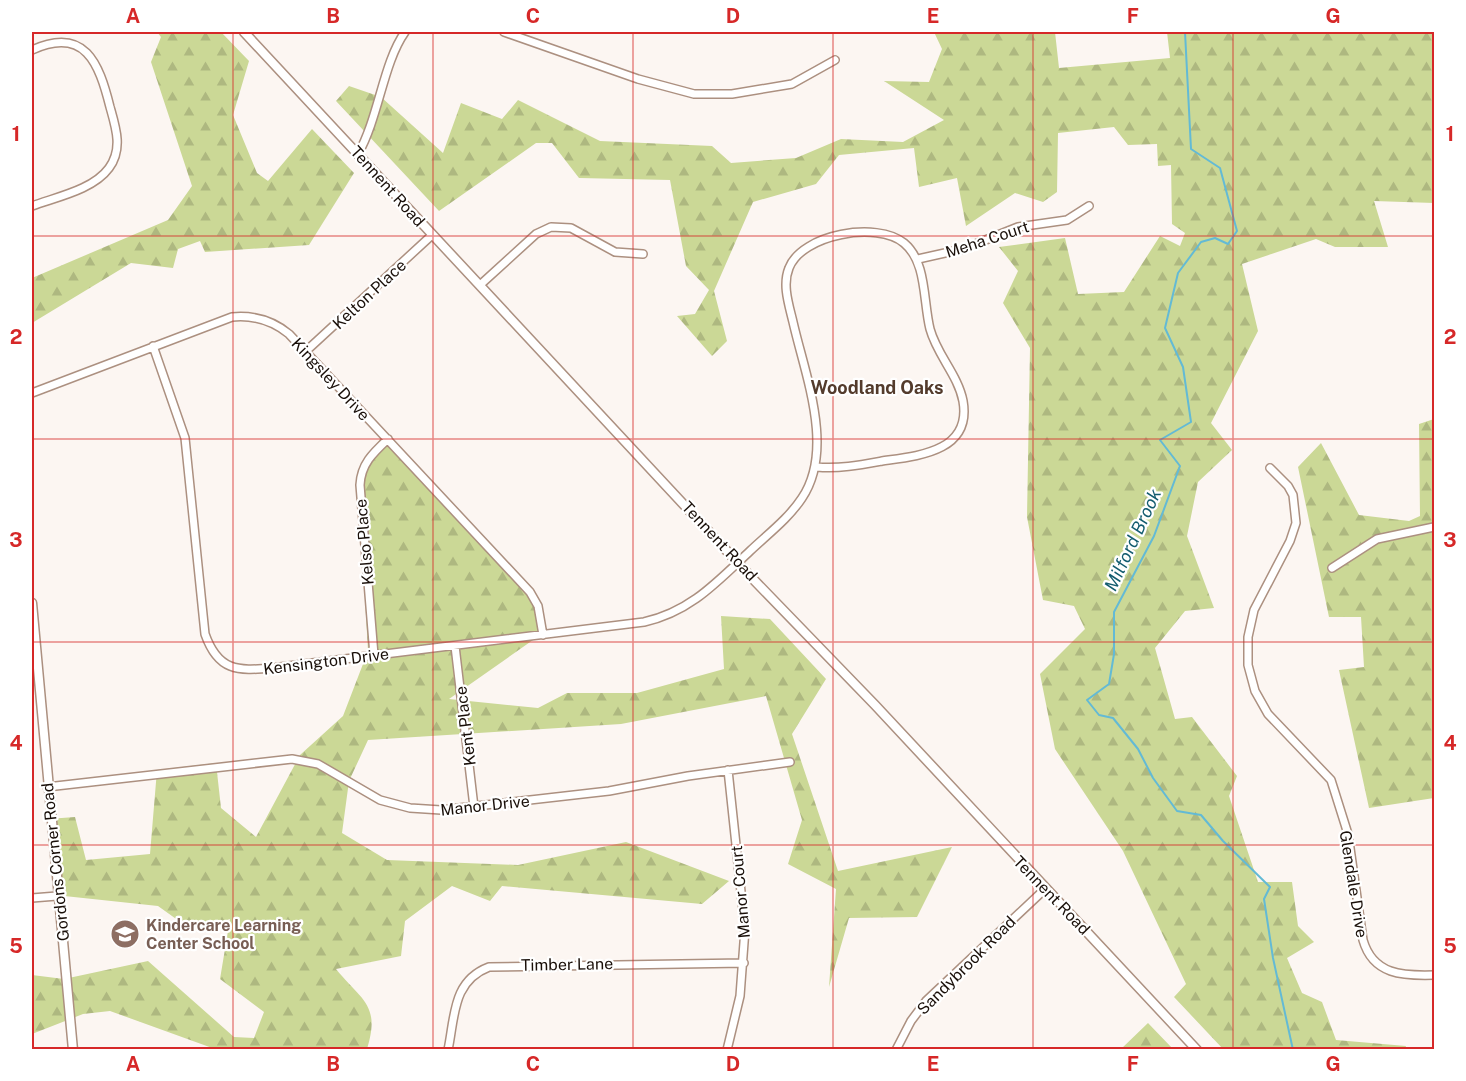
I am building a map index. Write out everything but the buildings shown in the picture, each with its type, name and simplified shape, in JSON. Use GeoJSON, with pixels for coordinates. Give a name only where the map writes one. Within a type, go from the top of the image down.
{"type":"FeatureCollection","features":[{"type":"Feature","properties":{"kind":"street","name":"Tennent Road"},"geometry":{"type":"LineString","coordinates":[[244,32],[1197,1050]]}},
{"type":"Feature","properties":{"kind":"street"},"geometry":{"type":"LineString","coordinates":[[358,153],[368,137],[405,32]]}},
{"type":"Feature","properties":{"kind":"street"},"geometry":{"type":"LineString","coordinates":[[504,32],[638,79],[694,94],[732,94],[792,84],[835,60]]}},
{"type":"Feature","properties":{"kind":"street"},"geometry":{"type":"LineString","coordinates":[[32,50],[61,42],[86,51],[98,66],[118,141],[114,159],[96,180],[32,206]]}},
{"type":"Feature","properties":{"kind":"street","name":"Meha Court"},"geometry":{"type":"LineString","coordinates":[[918,259],[963,249],[1018,226],[1067,220],[1089,206]]}},
{"type":"Feature","properties":{"kind":"street"},"geometry":{"type":"LineString","coordinates":[[480,285],[536,234],[551,227],[572,228],[615,252],[643,254]]}},
{"type":"Feature","properties":{"kind":"street"},"geometry":{"type":"LineString","coordinates":[[866,232],[894,236],[918,259],[932,335],[963,402],[960,428],[945,446],[926,454],[835,469],[817,467],[817,429],[787,294],[789,266],[799,252],[810,243],[866,232]]}},
{"type":"Feature","properties":{"kind":"street","name":"Kelton Place"},"geometry":{"type":"LineString","coordinates":[[305,352],[432,235]]}},
{"type":"Feature","properties":{"kind":"street","name":"Kingsley Drive"},"geometry":{"type":"LineString","coordinates":[[32,393],[153,346],[243,316],[276,325],[388,439],[530,592],[538,606],[543,635]]}},
{"type":"Feature","properties":{"kind":"street","name":"Kensington Drive"},"geometry":{"type":"LineString","coordinates":[[153,346],[185,438],[204,629],[215,655],[224,665],[253,670],[663,618],[701,597],[796,507],[817,467]]}},
{"type":"Feature","properties":{"kind":"street","name":"Kelso Place"},"geometry":{"type":"LineString","coordinates":[[374,655],[360,486],[362,469],[367,460],[388,439]]}},
{"type":"Feature","properties":{"kind":"street","name":"Glendale Drive"},"geometry":{"type":"LineString","coordinates":[[1270,468],[1288,486],[1293,495],[1296,523],[1290,541],[1254,610],[1248,637],[1251,678],[1261,702],[1274,721],[1331,780],[1348,834],[1363,940],[1369,955],[1390,972],[1409,976],[1434,975]]}},
{"type":"Feature","properties":{"kind":"street"},"geometry":{"type":"LineString","coordinates":[[1332,568],[1377,539],[1434,527]]}},
{"type":"Feature","properties":{"kind":"street","name":"Gordons Corner Road"},"geometry":{"type":"LineString","coordinates":[[32,603],[47,787],[73,1050]]}},
{"type":"Feature","properties":{"kind":"street","name":"Kent Place"},"geometry":{"type":"LineString","coordinates":[[455,646],[474,807]]}},
{"type":"Feature","properties":{"kind":"street","name":"Manor Drive"},"geometry":{"type":"LineString","coordinates":[[47,787],[292,759],[318,764],[362,791],[394,804],[428,810],[474,807],[609,790],[790,762]]}},
{"type":"Feature","properties":{"kind":"street","name":"Manor Court"},"geometry":{"type":"LineString","coordinates":[[727,1050],[740,996],[744,963],[745,915],[728,770]]}},
{"type":"Feature","properties":{"kind":"street","name":"Sandybrook Road"},"geometry":{"type":"LineString","coordinates":[[896,1050],[911,1021],[926,1001],[1046,889]]}},
{"type":"Feature","properties":{"kind":"street"},"geometry":{"type":"LineString","coordinates":[[32,898],[57,896]]}},
{"type":"Feature","properties":{"kind":"street","name":"Timber Lane"},"geometry":{"type":"LineString","coordinates":[[448,1050],[459,992],[469,978],[489,967],[744,963]]}},
{"type":"Feature","properties":{"kind":"green space"},"geometry":{"type":"Polygon","coordinates":[[[157,32],[221,32],[249,61],[233,115],[257,173],[268,181],[312,129],[354,173],[309,245],[205,252],[200,241],[178,249],[173,268],[131,263],[32,323],[32,278],[168,220],[192,186],[151,62],[161,37],[157,32]]]}},
{"type":"Feature","properties":{"kind":"green space"},"geometry":{"type":"Polygon","coordinates":[[[934,32],[1055,32],[1059,68],[1170,58],[1167,32],[1434,32],[1434,203],[1374,201],[1388,247],[1335,247],[1316,239],[1242,264],[1258,331],[1211,423],[1232,450],[1198,482],[1187,536],[1214,608],[1185,611],[1155,648],[1175,719],[1192,717],[1237,776],[1229,796],[1258,882],[1292,882],[1298,926],[1314,942],[1287,958],[1302,993],[1322,1002],[1336,1040],[1406,1046],[1405,1049],[1223,1049],[1174,997],[1186,984],[1123,851],[1055,749],[1040,674],[1085,629],[1074,606],[1043,600],[1027,517],[1030,348],[1003,303],[1018,271],[999,247],[1065,238],[1078,294],[1124,292],[1160,236],[1180,246],[1185,233],[1172,224],[1171,165],[1158,166],[1157,144],[1128,145],[1114,127],[1058,133],[1057,192],[1043,202],[1015,193],[966,226],[957,178],[919,187],[914,148],[839,155],[816,184],[753,202],[714,291],[727,341],[712,356],[677,316],[695,314],[709,290],[686,266],[670,180],[579,178],[552,143],[536,143],[439,211],[336,101],[349,86],[381,97],[443,153],[461,103],[502,119],[518,100],[600,141],[712,146],[731,163],[796,158],[841,139],[903,142],[944,120],[884,81],[929,82],[942,49],[934,32]]]}},
{"type":"Feature","properties":{"kind":"green space"},"geometry":{"type":"Polygon","coordinates":[[[1434,419],[1434,798],[1369,808],[1339,670],[1364,667],[1361,617],[1329,617],[1298,467],[1321,443],[1359,515],[1409,521],[1420,516],[1419,424],[1434,419]]]}},
{"type":"Feature","properties":{"kind":"green space"},"geometry":{"type":"Polygon","coordinates":[[[383,434],[539,608],[543,633],[449,699],[538,708],[567,693],[637,693],[724,669],[721,616],[770,619],[826,679],[792,734],[838,871],[952,847],[917,917],[849,918],[829,987],[836,889],[788,864],[802,820],[766,696],[621,724],[368,740],[349,781],[342,833],[387,860],[518,865],[626,842],[729,881],[702,904],[502,886],[490,901],[452,886],[405,921],[401,956],[336,969],[360,996],[370,1012],[372,1022],[367,1049],[215,1049],[110,1011],[83,1014],[32,1034],[32,975],[64,979],[148,961],[234,1037],[254,1038],[264,1012],[220,979],[230,919],[193,931],[158,906],[55,895],[48,819],[75,817],[86,860],[150,854],[157,770],[216,763],[221,808],[256,837],[300,755],[343,716],[368,651],[358,475],[383,434]]]}},
{"type":"Feature","properties":{"kind":"green space"},"geometry":{"type":"Polygon","coordinates":[[[1148,1023],[1173,1049],[1121,1049],[1148,1023]]]}},
{"type":"Feature","properties":{"kind":"waterway","name":"Milford Brook"},"geometry":{"type":"LineString","coordinates":[[1185,32],[1191,149],[1220,168],[1237,231],[1228,244],[1215,238],[1201,242],[1178,273],[1165,328],[1183,367],[1191,422],[1160,440],[1180,466],[1154,536],[1114,612],[1114,654],[1109,684],[1087,700],[1099,715],[1113,718],[1138,749],[1153,778],[1177,811],[1201,815],[1223,841],[1270,887],[1264,899],[1273,958],[1293,1050]]}},
{"type":"Feature","properties":{"kind":"place","name":"Kindercare Learning Center School"},"geometry":{"type":"Point","coordinates":[125,934]}},
{"type":"Feature","properties":{"kind":"district","name":"Woodland Oaks"},"geometry":{"type":"Point","coordinates":[877,388]}}]}
